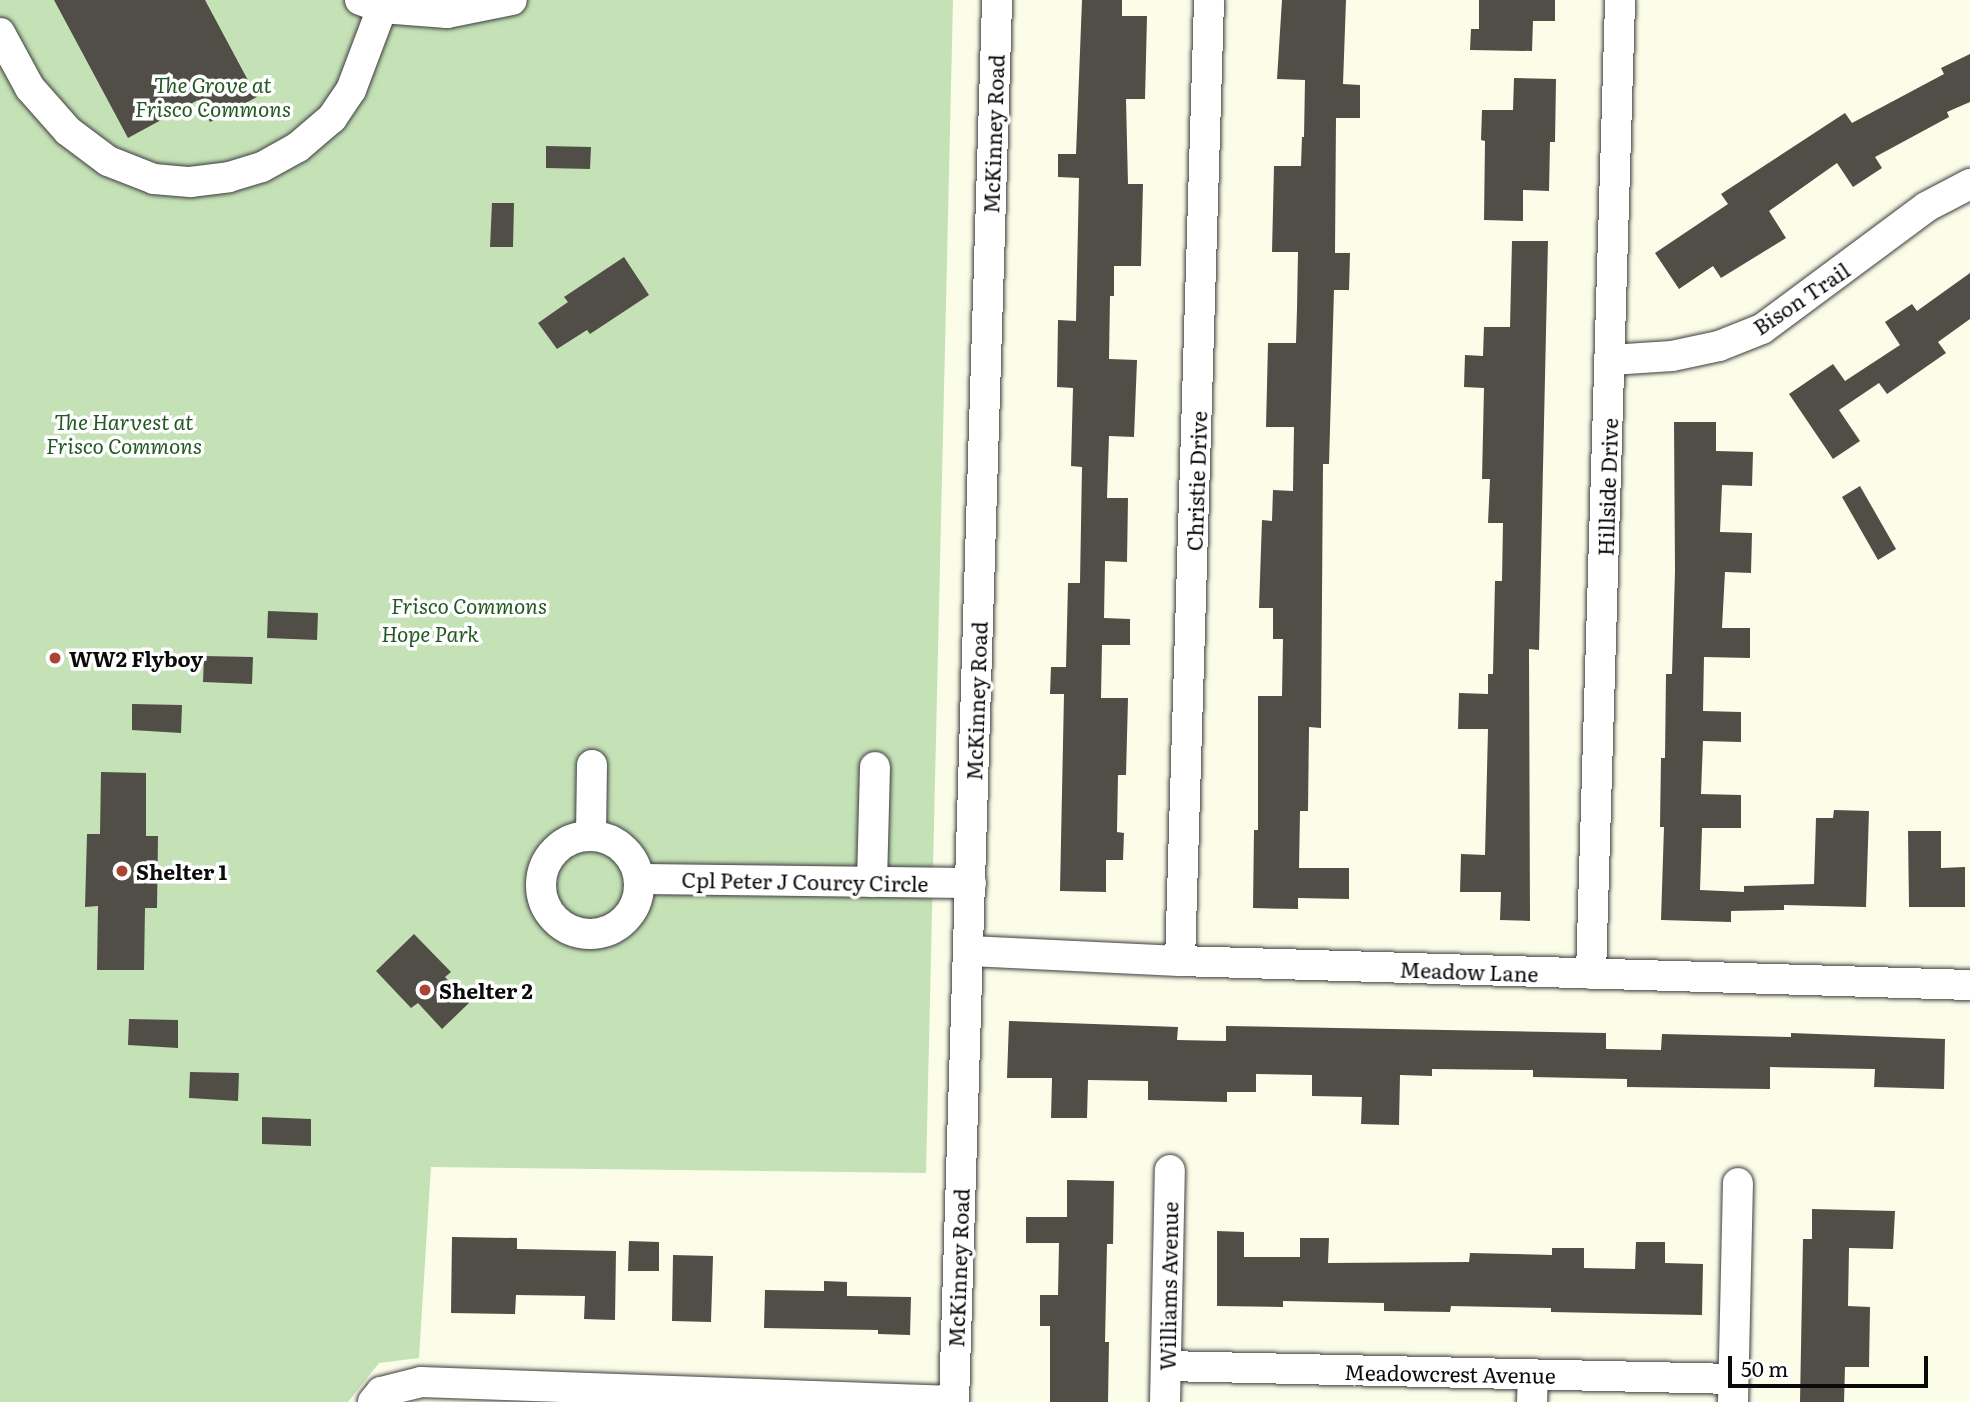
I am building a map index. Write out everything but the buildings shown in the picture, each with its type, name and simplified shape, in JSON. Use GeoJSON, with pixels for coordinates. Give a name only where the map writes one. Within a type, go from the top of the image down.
{"type":"FeatureCollection","features":[{"type":"Feature","properties":{"kind":"street"},"geometry":{"type":"LineString","coordinates":[[0,33],[30,88],[68,131],[108,162],[154,179],[190,182],[229,177],[262,167],[298,147],[332,118],[351,90],[371,4],[447,12],[512,0]]}},
{"type":"Feature","properties":{"kind":"street","name":"McKinney Road"},"geometry":{"type":"LineString","coordinates":[[954,1402],[997,0]]}},
{"type":"Feature","properties":{"kind":"street","name":"Christie Drive"},"geometry":{"type":"LineString","coordinates":[[1180,961],[1209,0]]}},
{"type":"Feature","properties":{"kind":"street","name":"Hillside Drive"},"geometry":{"type":"LineString","coordinates":[[1591,974],[1620,0]]}},
{"type":"Feature","properties":{"kind":"street","name":"Bison Trail"},"geometry":{"type":"LineString","coordinates":[[1611,360],[1672,356],[1718,346],[1762,329],[1926,207],[1970,184]]}},
{"type":"Feature","properties":{"kind":"street"},"geometry":{"type":"LineString","coordinates":[[591,836],[592,765]]}},
{"type":"Feature","properties":{"kind":"street"},"geometry":{"type":"LineString","coordinates":[[872,882],[875,767]]}},
{"type":"Feature","properties":{"kind":"street"},"geometry":{"type":"LineString","coordinates":[[591,836],[611,841],[622,848],[630,857],[639,879],[635,904],[629,915],[611,930],[586,935],[563,927],[554,919],[547,909],[541,885],[547,861],[564,843],[591,836]]}},
{"type":"Feature","properties":{"kind":"street","name":"Cpl Peter J Courcy Circle"},"geometry":{"type":"LineString","coordinates":[[639,879],[971,883]]}},
{"type":"Feature","properties":{"kind":"street","name":"Meadow Lane"},"geometry":{"type":"LineString","coordinates":[[969,951],[1180,961],[1970,985]]}},
{"type":"Feature","properties":{"kind":"street","name":"Williams Avenue"},"geometry":{"type":"LineString","coordinates":[[1165,1402],[1170,1170]]}},
{"type":"Feature","properties":{"kind":"street"},"geometry":{"type":"LineString","coordinates":[[1733,1391],[1738,1183]]}},
{"type":"Feature","properties":{"kind":"street","name":"Meadowcrest Avenue"},"geometry":{"type":"LineString","coordinates":[[1166,1366],[1532,1388],[1733,1391]]}},
{"type":"Feature","properties":{"kind":"street"},"geometry":{"type":"LineString","coordinates":[[373,1402],[381,1392],[421,1382],[954,1402]]}},
{"type":"Feature","properties":{"kind":"green space","name":"Frisco Commons"},"geometry":{"type":"Polygon","coordinates":[[[0,0],[953,0],[926,1173],[431,1167],[419,1358],[379,1363],[348,1402],[0,1402],[0,0]]]}},
{"type":"Feature","properties":{"kind":"place","name":"WW2 Flyboy"},"geometry":{"type":"Point","coordinates":[55,658]}},
{"type":"Feature","properties":{"kind":"place","name":"Shelter 1"},"geometry":{"type":"Point","coordinates":[122,871]}},
{"type":"Feature","properties":{"kind":"place","name":"Shelter 2"},"geometry":{"type":"Point","coordinates":[425,990]}},
{"type":"Feature","properties":{"kind":"park label","name":"The Grove at Frisco Commons"},"geometry":{"type":"Point","coordinates":[213,96]}},
{"type":"Feature","properties":{"kind":"park label","name":"The Harvest at Frisco Commons"},"geometry":{"type":"Point","coordinates":[124,433]}},
{"type":"Feature","properties":{"kind":"park label","name":"Hope Park"},"geometry":{"type":"Point","coordinates":[430,633]}}]}
